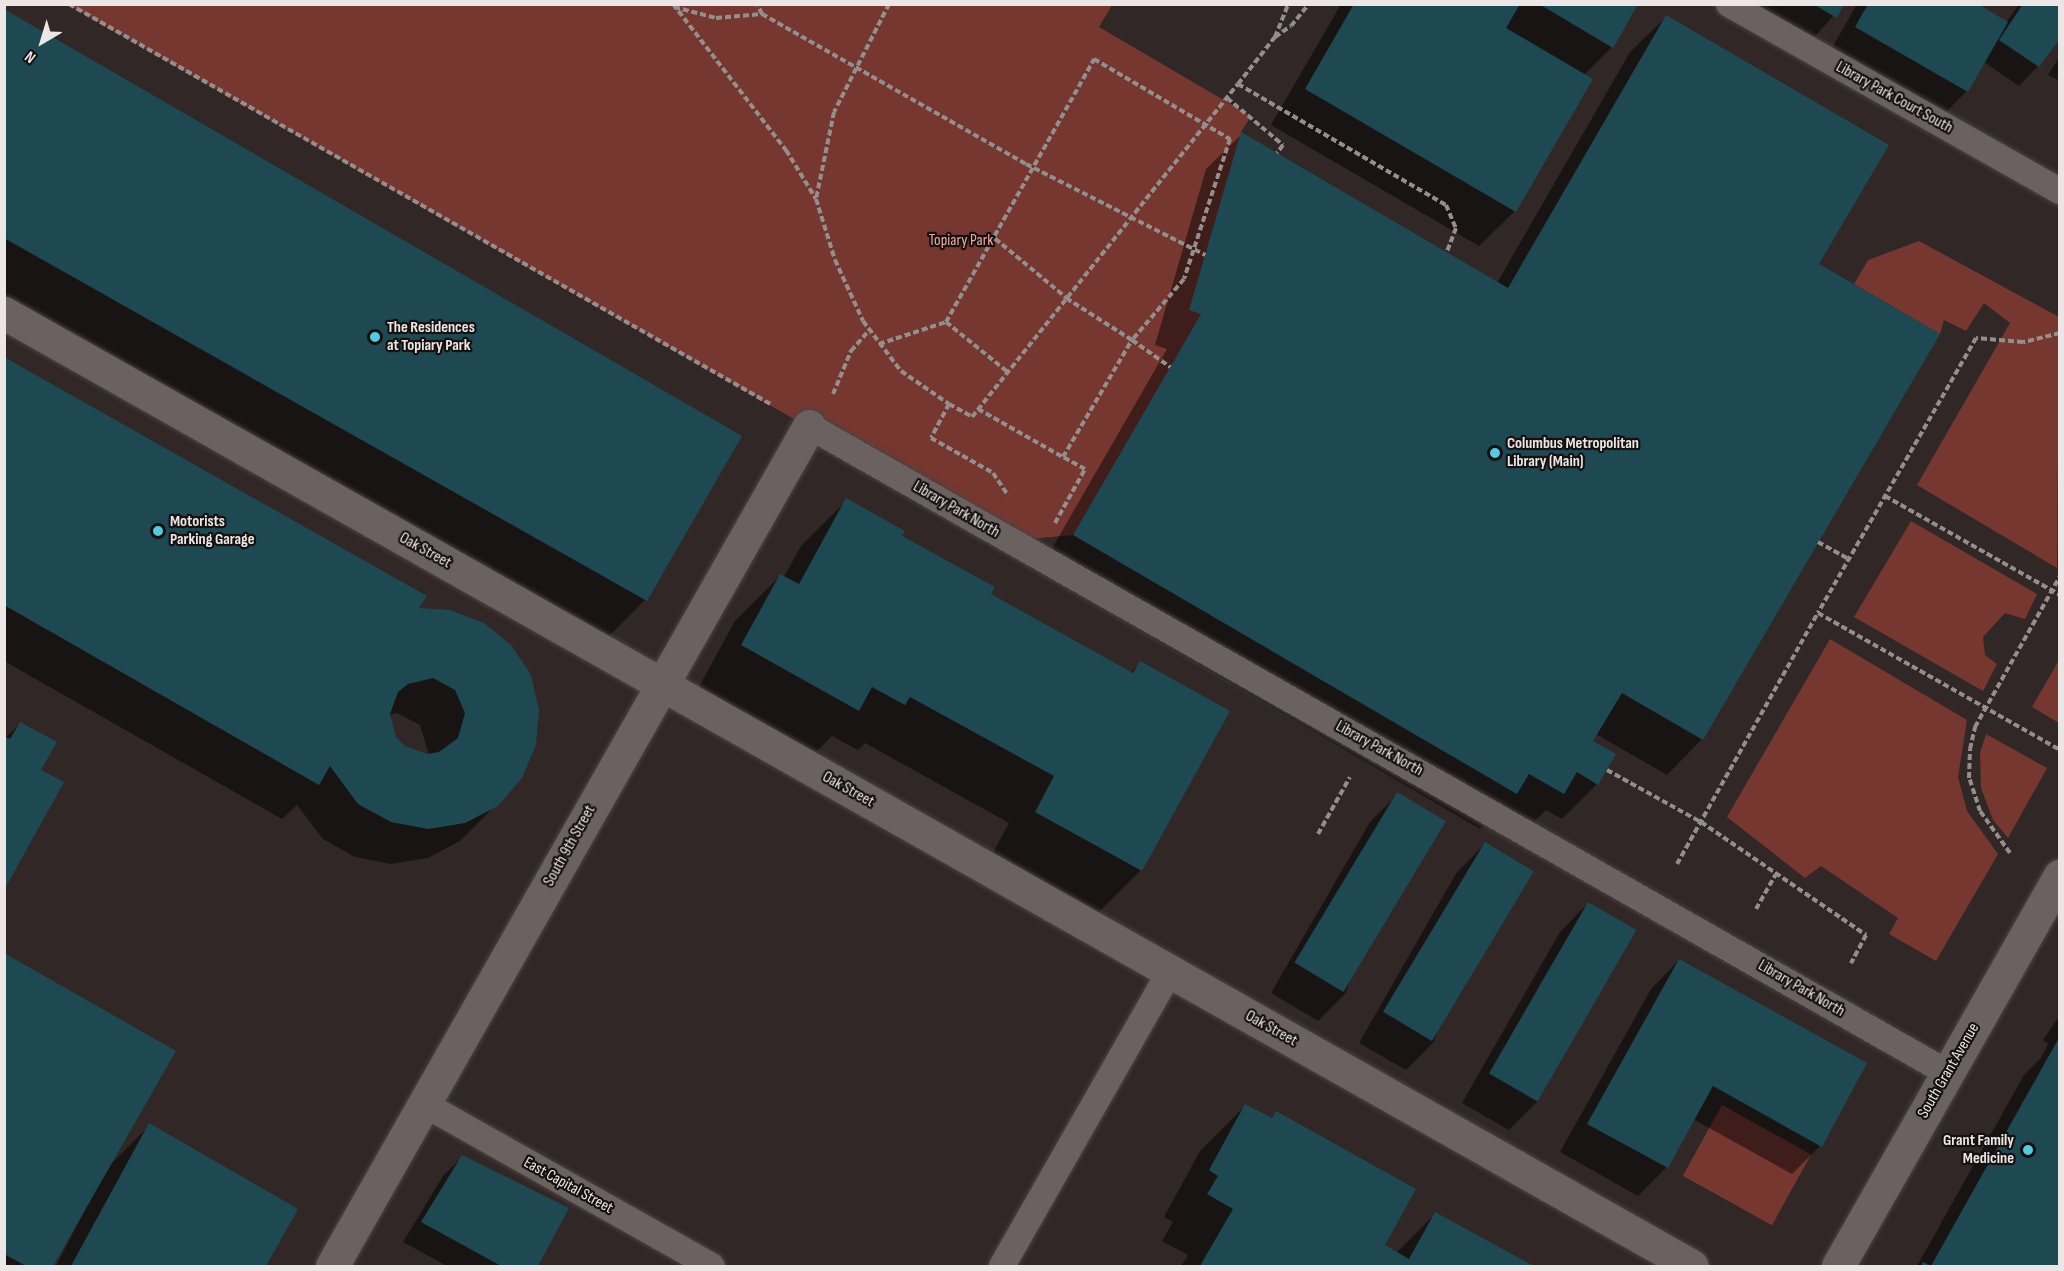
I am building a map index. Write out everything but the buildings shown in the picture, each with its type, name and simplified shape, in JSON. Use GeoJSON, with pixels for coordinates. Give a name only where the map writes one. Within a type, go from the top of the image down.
{"type":"FeatureCollection","features":[{"type":"Feature","properties":{"kind":"street","name":"Oak Street"},"geometry":{"type":"LineString","coordinates":[[4,313],[1692,1266]]}},
{"type":"Feature","properties":{"kind":"street","name":"South 9th Street"},"geometry":{"type":"LineString","coordinates":[[332,1266],[809,426]]}},
{"type":"Feature","properties":{"kind":"street","name":"South Grant Avenue"},"geometry":{"type":"LineString","coordinates":[[1838,1266],[2060,876]]}},
{"type":"Feature","properties":{"kind":"lane","name":"Library Park Court South"},"geometry":{"type":"LineString","coordinates":[[1729,4],[2060,191]]}},
{"type":"Feature","properties":{"kind":"lane","name":"Library Park North"},"geometry":{"type":"LineString","coordinates":[[809,426],[1948,1073]]}},
{"type":"Feature","properties":{"kind":"lane"},"geometry":{"type":"LineString","coordinates":[[1002,1266],[1170,972]]}},
{"type":"Feature","properties":{"kind":"lane","name":"East Capital Street"},"geometry":{"type":"LineString","coordinates":[[424,1104],[712,1266]]}},
{"type":"Feature","properties":{"kind":"path"},"geometry":{"type":"LineString","coordinates":[[69,4],[809,426]]}},
{"type":"Feature","properties":{"kind":"path"},"geometry":{"type":"LineString","coordinates":[[757,4],[762,14],[1033,167],[1205,255]]}},
{"type":"Feature","properties":{"kind":"path"},"geometry":{"type":"LineString","coordinates":[[816,199],[834,111],[889,4]]}},
{"type":"Feature","properties":{"kind":"path"},"geometry":{"type":"LineString","coordinates":[[673,6],[786,150],[816,199],[835,261],[869,330],[879,344],[901,371],[972,417],[1069,300],[1275,37],[1288,4]]}},
{"type":"Feature","properties":{"kind":"path"},"geometry":{"type":"LineString","coordinates":[[1275,37],[1291,26],[1309,4]]}},
{"type":"Feature","properties":{"kind":"path"},"geometry":{"type":"LineString","coordinates":[[673,6],[716,18],[762,14]]}},
{"type":"Feature","properties":{"kind":"path"},"geometry":{"type":"LineString","coordinates":[[879,344],[946,322],[1094,59],[1230,139],[1184,279],[1132,340],[1063,457]]}},
{"type":"Feature","properties":{"kind":"path"},"geometry":{"type":"LineString","coordinates":[[1238,84],[1446,205],[1456,228],[1447,252]]}},
{"type":"Feature","properties":{"kind":"path"},"geometry":{"type":"LineString","coordinates":[[1227,98],[1283,145],[1277,153]]}},
{"type":"Feature","properties":{"kind":"path"},"geometry":{"type":"LineString","coordinates":[[993,237],[1069,300],[1132,340],[1170,368]]}},
{"type":"Feature","properties":{"kind":"path"},"geometry":{"type":"LineString","coordinates":[[946,322],[1009,372]]}},
{"type":"Feature","properties":{"kind":"path"},"geometry":{"type":"LineString","coordinates":[[831,401],[851,351],[869,330]]}},
{"type":"Feature","properties":{"kind":"path"},"geometry":{"type":"LineString","coordinates":[[1677,864],[1976,338],[2023,342],[2060,333]]}},
{"type":"Feature","properties":{"kind":"path"},"geometry":{"type":"LineString","coordinates":[[949,404],[931,438],[993,473],[1012,501]]}},
{"type":"Feature","properties":{"kind":"path"},"geometry":{"type":"LineString","coordinates":[[978,409],[1085,469],[1050,530]]}},
{"type":"Feature","properties":{"kind":"path"},"geometry":{"type":"LineString","coordinates":[[1885,496],[2060,595]]}},
{"type":"Feature","properties":{"kind":"path"},"geometry":{"type":"LineString","coordinates":[[1818,542],[1849,560]]}},
{"type":"Feature","properties":{"kind":"path"},"geometry":{"type":"LineString","coordinates":[[2010,853],[1980,811],[1969,778],[1975,727],[2060,576]]}},
{"type":"Feature","properties":{"kind":"path"},"geometry":{"type":"LineString","coordinates":[[1818,613],[2060,750]]}},
{"type":"Feature","properties":{"kind":"path"},"geometry":{"type":"LineString","coordinates":[[1318,834],[1356,766]]}},
{"type":"Feature","properties":{"kind":"path"},"geometry":{"type":"LineString","coordinates":[[1607,770],[1701,822],[1866,935],[1851,963]]}},
{"type":"Feature","properties":{"kind":"path"},"geometry":{"type":"LineString","coordinates":[[1756,909],[1776,873]]}},
{"type":"Feature","properties":{"kind":"green space","name":"Topiary Park"},"geometry":{"type":"Polygon","coordinates":[[[68,5],[1112,5],[1099,27],[1251,116],[1241,132],[1201,314],[1175,360],[1073,535],[1008,541],[68,5]]]}},
{"type":"Feature","properties":{"kind":"green space"},"geometry":{"type":"Polygon","coordinates":[[[1919,241],[2059,317],[2057,568],[1917,485],[2010,323],[1984,303],[1966,331],[1944,320],[1940,334],[1854,284],[1868,260],[1919,241]]]}},
{"type":"Feature","properties":{"kind":"green space"},"geometry":{"type":"Polygon","coordinates":[[[1911,521],[2037,594],[2025,619],[2005,613],[1983,637],[1985,655],[1997,664],[1983,691],[1854,617],[1911,521]]]}},
{"type":"Feature","properties":{"kind":"green space"},"geometry":{"type":"Polygon","coordinates":[[[1830,639],[1967,720],[1958,777],[1967,811],[1998,854],[1936,961],[1889,934],[1898,918],[1821,866],[1805,878],[1727,817],[1830,639]]]}},
{"type":"Feature","properties":{"kind":"green space"},"geometry":{"type":"Polygon","coordinates":[[[2059,660],[2059,723],[2032,707],[2059,660]]]}},
{"type":"Feature","properties":{"kind":"green space"},"geometry":{"type":"Polygon","coordinates":[[[1986,734],[2047,768],[2008,838],[1993,820],[1981,788],[1980,753],[1986,734]]]}},
{"type":"Feature","properties":{"kind":"green space"},"geometry":{"type":"Polygon","coordinates":[[[1722,1105],[1811,1154],[1772,1225],[1683,1176],[1722,1105]]]}},
{"type":"Feature","properties":{"kind":"place","name":"The Residences at Topiary Park"},"geometry":{"type":"Point","coordinates":[375,337]}},
{"type":"Feature","properties":{"kind":"place","name":"Columbus Metropolitan Library (Main)"},"geometry":{"type":"Point","coordinates":[1495,453]}},
{"type":"Feature","properties":{"kind":"place","name":"Motorists Parking Garage"},"geometry":{"type":"Point","coordinates":[158,531]}},
{"type":"Feature","properties":{"kind":"place","name":"Grant Family Medicine"},"geometry":{"type":"Point","coordinates":[2028,1150]}}]}
